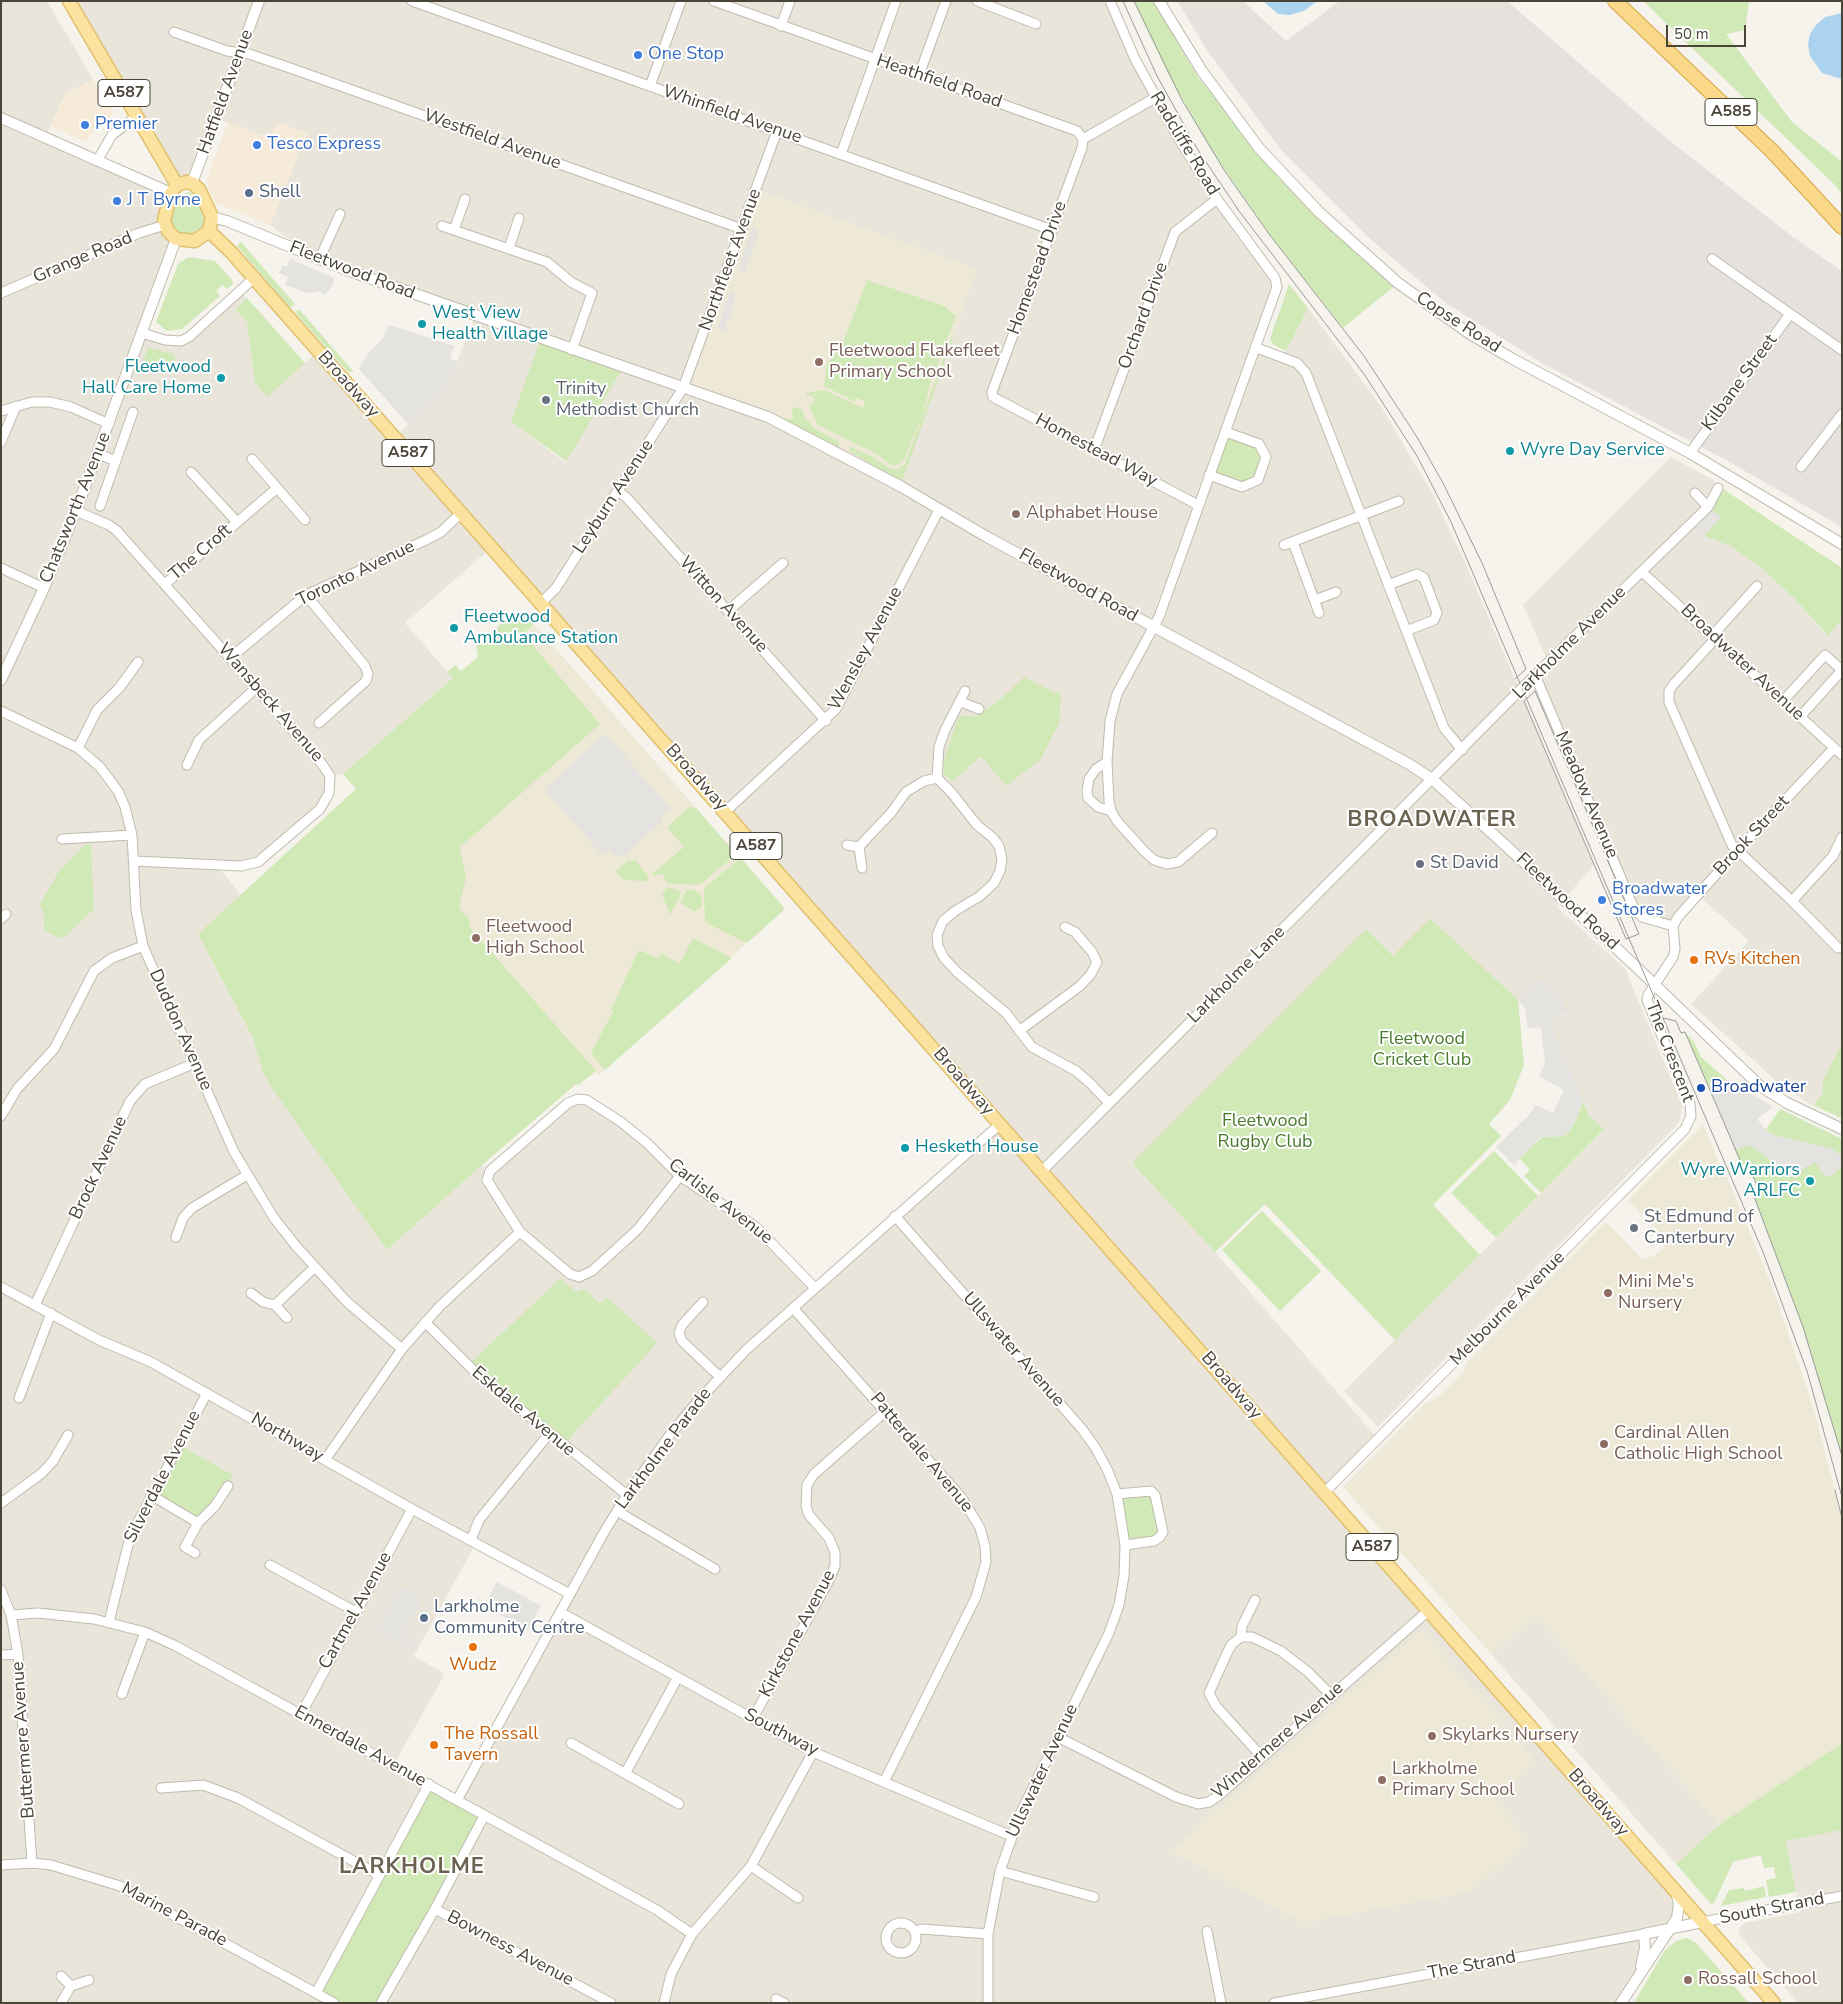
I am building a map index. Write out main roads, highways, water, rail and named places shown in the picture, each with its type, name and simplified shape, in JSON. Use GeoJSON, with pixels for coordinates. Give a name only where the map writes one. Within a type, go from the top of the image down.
{"type":"FeatureCollection","features":[{"type":"Feature","properties":{"kind":"highway","name":"A585"},"geometry":{"type":"LineString","coordinates":[[1615,1],[1772,152],[1842,227]]}},
{"type":"Feature","properties":{"kind":"main road","name":"A587"},"geometry":{"type":"LineString","coordinates":[[69,1],[138,116],[174,189]]}},
{"type":"Feature","properties":{"kind":"main road"},"geometry":{"type":"LineString","coordinates":[[186,182],[192,183],[202,194],[212,217],[209,231],[195,241],[176,239],[165,225],[164,214],[174,189],[186,182]]}},
{"type":"Feature","properties":{"kind":"main road","name":"Broadway"},"geometry":{"type":"LineString","coordinates":[[209,231],[225,245],[1042,1170],[1774,2003]]}},
{"type":"Feature","properties":{"kind":"water"},"geometry":{"type":"Polygon","coordinates":[[[1263,1],[1317,1],[1304,11],[1290,15],[1278,14],[1263,1]]]}},
{"type":"Feature","properties":{"kind":"water"},"geometry":{"type":"Polygon","coordinates":[[[1842,13],[1842,79],[1822,73],[1810,56],[1808,45],[1810,34],[1816,25],[1825,17],[1842,13]]]}},
{"type":"Feature","properties":{"kind":"tram line"},"geometry":{"type":"LineString","coordinates":[[1123,1],[1157,76],[1198,150],[1239,211],[1364,374],[1417,456],[1451,522],[1763,1252],[1807,1371],[1842,1497]]}},
{"type":"Feature","properties":{"kind":"tram line"},"geometry":{"type":"LineString","coordinates":[[1134,1],[1182,100],[1224,170],[1269,234],[1364,356],[1417,437],[1443,483],[1482,563],[1526,669],[1515,679]]}},
{"type":"Feature","properties":{"kind":"tram line"},"geometry":{"type":"LineString","coordinates":[[1535,691],[1639,934],[1626,939],[1524,701],[1535,691]]}},
{"type":"Feature","properties":{"kind":"tram line"},"geometry":{"type":"LineString","coordinates":[[1659,1017],[1676,1021],[1681,1033],[1685,1032],[1743,1167],[1748,1165],[1758,1188],[1752,1191],[1803,1327],[1842,1456]]}},
{"type":"Feature","properties":{"kind":"tram line"},"geometry":{"type":"LineString","coordinates":[[1835,1490],[1842,1518]]}},
{"type":"Feature","properties":{"kind":"place","name":"One Stop"},"geometry":{"type":"Point","coordinates":[638,55]}},
{"type":"Feature","properties":{"kind":"place","name":"Premier"},"geometry":{"type":"Point","coordinates":[85,125]}},
{"type":"Feature","properties":{"kind":"place","name":"Tesco Express"},"geometry":{"type":"Point","coordinates":[257,145]}},
{"type":"Feature","properties":{"kind":"place","name":"Shell"},"geometry":{"type":"Point","coordinates":[249,193]}},
{"type":"Feature","properties":{"kind":"place","name":"J T Byrne"},"geometry":{"type":"Point","coordinates":[117,201]}},
{"type":"Feature","properties":{"kind":"place","name":"West View Health Village"},"geometry":{"type":"Point","coordinates":[422,324]}},
{"type":"Feature","properties":{"kind":"place","name":"Fleetwood Flakefleet Primary School"},"geometry":{"type":"Point","coordinates":[819,362]}},
{"type":"Feature","properties":{"kind":"place","name":"Fleetwood Hall Care Home"},"geometry":{"type":"Point","coordinates":[221,378]}},
{"type":"Feature","properties":{"kind":"place","name":"Trinity Methodist Church"},"geometry":{"type":"Point","coordinates":[546,400]}},
{"type":"Feature","properties":{"kind":"place","name":"Wyre Day Service"},"geometry":{"type":"Point","coordinates":[1510,451]}},
{"type":"Feature","properties":{"kind":"place","name":"Alphabet House"},"geometry":{"type":"Point","coordinates":[1016,514]}},
{"type":"Feature","properties":{"kind":"place","name":"Fleetwood Ambulance Station"},"geometry":{"type":"Point","coordinates":[454,628]}},
{"type":"Feature","properties":{"kind":"place","name":"St David"},"geometry":{"type":"Point","coordinates":[1420,864]}},
{"type":"Feature","properties":{"kind":"place","name":"Broadwater Stores"},"geometry":{"type":"Point","coordinates":[1602,900]}},
{"type":"Feature","properties":{"kind":"place","name":"Fleetwood High School"},"geometry":{"type":"Point","coordinates":[476,938]}},
{"type":"Feature","properties":{"kind":"place","name":"RVs Kitchen"},"geometry":{"type":"Point","coordinates":[1694,960]}},
{"type":"Feature","properties":{"kind":"place","name":"Broadwater"},"geometry":{"type":"Point","coordinates":[1701,1088]}},
{"type":"Feature","properties":{"kind":"place","name":"Hesketh House"},"geometry":{"type":"Point","coordinates":[905,1148]}},
{"type":"Feature","properties":{"kind":"place","name":"Wyre Warriors ARLFC"},"geometry":{"type":"Point","coordinates":[1810,1181]}},
{"type":"Feature","properties":{"kind":"place","name":"St Edmund of Canterbury"},"geometry":{"type":"Point","coordinates":[1634,1228]}},
{"type":"Feature","properties":{"kind":"place","name":"Mini Me's Nursery"},"geometry":{"type":"Point","coordinates":[1608,1293]}},
{"type":"Feature","properties":{"kind":"place","name":"Cardinal Allen Catholic High School"},"geometry":{"type":"Point","coordinates":[1604,1444]}},
{"type":"Feature","properties":{"kind":"place","name":"Larkholme Community Centre"},"geometry":{"type":"Point","coordinates":[424,1618]}},
{"type":"Feature","properties":{"kind":"place","name":"Wudz"},"geometry":{"type":"Point","coordinates":[473,1647]}},
{"type":"Feature","properties":{"kind":"place","name":"Skylarks Nursery"},"geometry":{"type":"Point","coordinates":[1432,1736]}},
{"type":"Feature","properties":{"kind":"place","name":"The Rossall Tavern"},"geometry":{"type":"Point","coordinates":[434,1745]}},
{"type":"Feature","properties":{"kind":"place","name":"Larkholme Primary School"},"geometry":{"type":"Point","coordinates":[1382,1780]}},
{"type":"Feature","properties":{"kind":"place","name":"Rossall School"},"geometry":{"type":"Point","coordinates":[1688,1980]}},
{"type":"Feature","properties":{"kind":"district","name":"BROADWATER"},"geometry":{"type":"Point","coordinates":[1432,821]}},
{"type":"Feature","properties":{"kind":"district","name":"LARKHOLME"},"geometry":{"type":"Point","coordinates":[412,1868]}},
{"type":"Feature","properties":{"kind":"park label","name":"Fleetwood Cricket Club"},"geometry":{"type":"Point","coordinates":[1422,1050]}},
{"type":"Feature","properties":{"kind":"park label","name":"Fleetwood Rugby Club"},"geometry":{"type":"Point","coordinates":[1265,1132]}}]}
